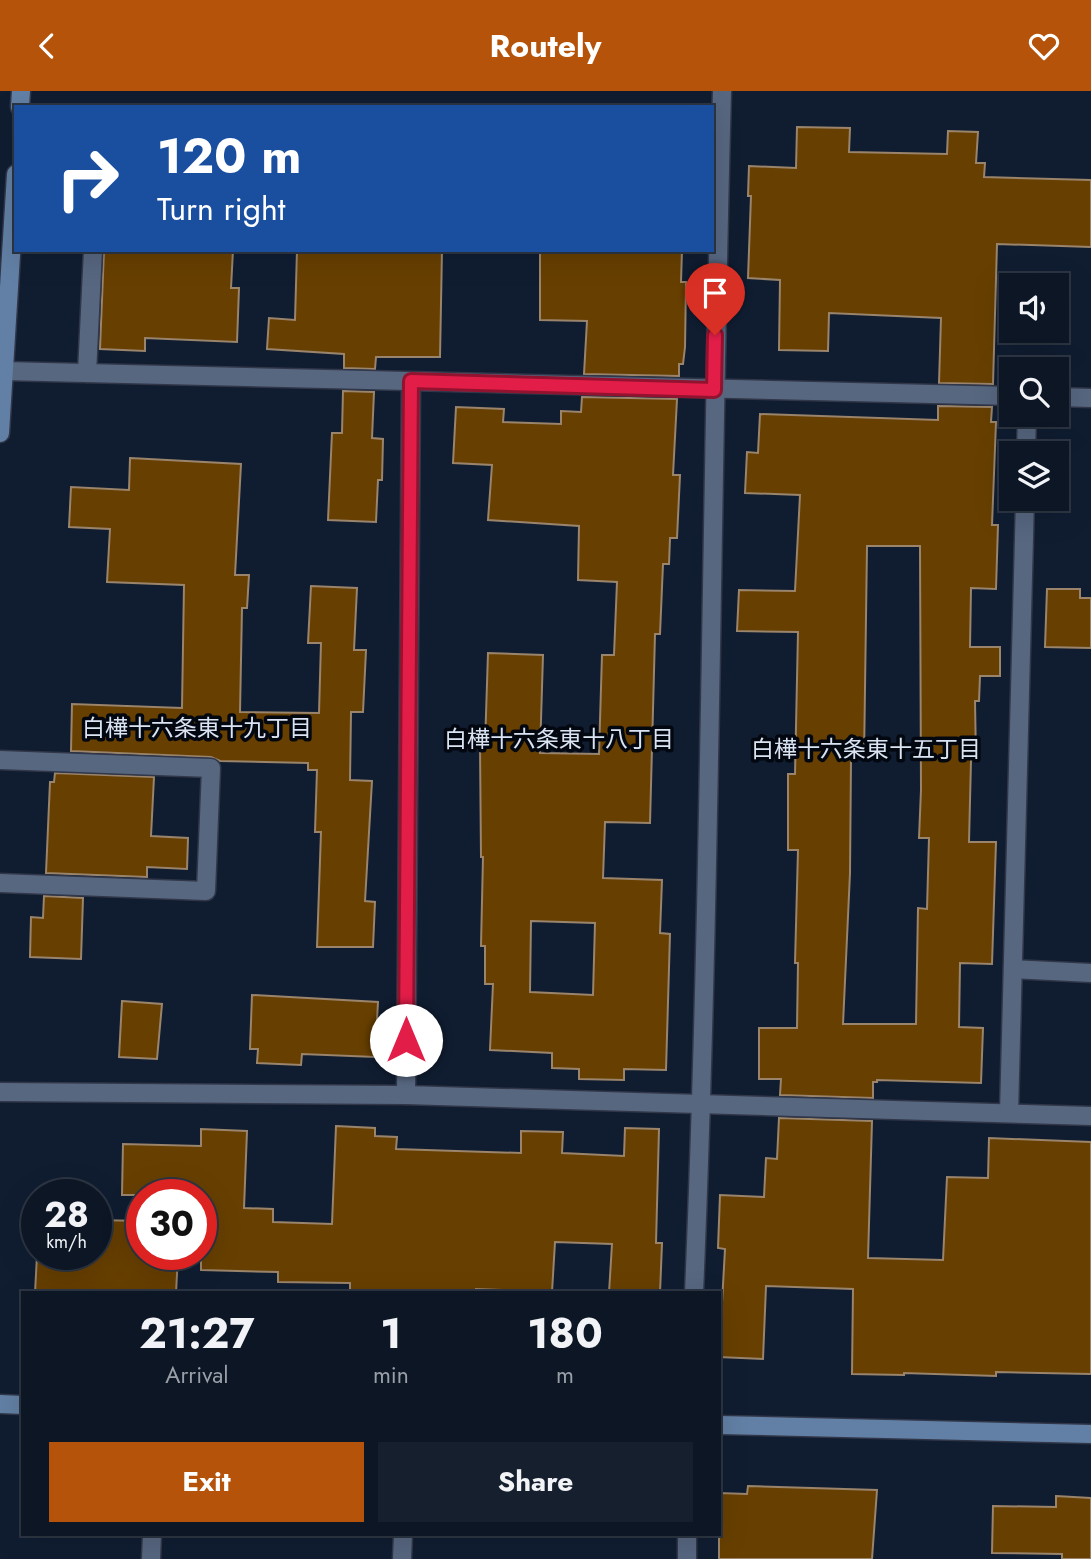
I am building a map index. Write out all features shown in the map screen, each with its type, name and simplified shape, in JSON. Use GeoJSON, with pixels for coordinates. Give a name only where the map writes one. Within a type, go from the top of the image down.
{"type":"FeatureCollection","features":[{"type":"Feature","properties":{"kind":"street"},"geometry":{"type":"LineString","coordinates":[[694,1291],[702,1104],[722,91]]}},
{"type":"Feature","properties":{"kind":"street"},"geometry":{"type":"LineString","coordinates":[[0,433],[4,311],[14,197]]}},
{"type":"Feature","properties":{"kind":"street"},"geometry":{"type":"LineString","coordinates":[[87,373],[93,252]]}},
{"type":"Feature","properties":{"kind":"street"},"geometry":{"type":"LineString","coordinates":[[4,370],[999,396]]}},
{"type":"Feature","properties":{"kind":"street"},"geometry":{"type":"LineString","coordinates":[[406,1095],[411,381]]}},
{"type":"Feature","properties":{"kind":"street"},"geometry":{"type":"LineString","coordinates":[[1069,397],[1091,398]]}},
{"type":"Feature","properties":{"kind":"street"},"geometry":{"type":"LineString","coordinates":[[1009,1113],[1025,511]]}},
{"type":"Feature","properties":{"kind":"street"},"geometry":{"type":"LineString","coordinates":[[0,760],[211,768],[206,891],[0,883]]}},
{"type":"Feature","properties":{"kind":"street"},"geometry":{"type":"LineString","coordinates":[[1013,969],[1091,973]]}},
{"type":"Feature","properties":{"kind":"street"},"geometry":{"type":"LineString","coordinates":[[0,1092],[406,1095],[1091,1116]]}},
{"type":"Feature","properties":{"kind":"street"},"geometry":{"type":"LineString","coordinates":[[0,1404],[21,1405]]}},
{"type":"Feature","properties":{"kind":"street"},"geometry":{"type":"LineString","coordinates":[[721,1425],[1091,1434]]}},
{"type":"Feature","properties":{"kind":"street"},"geometry":{"type":"LineString","coordinates":[[151,1559],[152,1536]]}},
{"type":"Feature","properties":{"kind":"street"},"geometry":{"type":"LineString","coordinates":[[402,1559],[403,1536]]}},
{"type":"Feature","properties":{"kind":"street"},"geometry":{"type":"LineString","coordinates":[[687,1536],[687,1559]]}},
{"type":"Feature","properties":{"kind":"building"},"geometry":{"type":"Polygon","coordinates":[[[797,127],[850,128],[849,152],[947,154],[948,131],[978,132],[976,163],[985,163],[984,177],[1091,180],[1091,247],[997,244],[993,384],[939,383],[941,318],[829,313],[828,351],[779,350],[780,280],[748,278],[751,196],[748,196],[749,166],[796,168],[797,127]]]}},
{"type":"Feature","properties":{"kind":"building"},"geometry":{"type":"Polygon","coordinates":[[[104,252],[233,252],[231,288],[239,288],[237,342],[145,338],[145,351],[100,349],[104,252]]]}},
{"type":"Feature","properties":{"kind":"building"},"geometry":{"type":"Polygon","coordinates":[[[297,252],[442,252],[440,357],[376,357],[375,369],[344,368],[344,354],[267,349],[269,318],[295,320],[297,252]]]}},
{"type":"Feature","properties":{"kind":"building"},"geometry":{"type":"Polygon","coordinates":[[[540,252],[682,252],[681,282],[686,282],[685,347],[683,364],[679,364],[679,376],[584,374],[587,321],[540,320],[540,252]]]}},
{"type":"Feature","properties":{"kind":"building"},"geometry":{"type":"Polygon","coordinates":[[[343,391],[374,392],[372,438],[383,439],[382,480],[378,480],[376,522],[328,520],[332,433],[342,433],[343,391]]]}},
{"type":"Feature","properties":{"kind":"building"},"geometry":{"type":"Polygon","coordinates":[[[582,397],[677,399],[673,475],[680,475],[677,538],[670,538],[669,564],[663,564],[660,634],[655,634],[650,823],[605,822],[603,878],[662,880],[660,933],[670,934],[666,1070],[624,1069],[624,1080],[579,1079],[579,1069],[552,1068],[552,1053],[490,1050],[493,984],[485,984],[485,946],[481,946],[483,857],[480,745],[485,745],[488,653],[543,655],[540,753],[599,754],[602,655],[614,655],[617,582],[578,580],[579,526],[488,520],[492,465],[453,463],[456,407],[504,409],[503,422],[561,424],[561,411],[581,412],[582,397]],[[531,921],[530,992],[593,995],[595,923],[531,921]]]}},
{"type":"Feature","properties":{"kind":"building"},"geometry":{"type":"Polygon","coordinates":[[[938,406],[992,407],[991,422],[996,422],[992,525],[998,525],[996,589],[971,588],[970,647],[1000,647],[1000,676],[980,676],[979,701],[975,701],[976,760],[971,760],[969,842],[996,842],[992,964],[960,963],[959,1027],[983,1028],[981,1083],[877,1080],[873,1082],[873,1098],[780,1095],[781,1079],[759,1079],[759,1028],[797,1028],[798,963],[795,963],[798,850],[788,850],[788,774],[795,774],[798,632],[737,631],[739,590],[795,591],[800,495],[745,493],[747,452],[758,453],[760,414],[938,420],[938,406]],[[867,546],[864,759],[851,759],[850,873],[843,1024],[916,1024],[918,908],[927,909],[929,838],[919,838],[920,546],[867,546]]]}},
{"type":"Feature","properties":{"kind":"building"},"geometry":{"type":"Polygon","coordinates":[[[130,458],[241,464],[235,575],[249,575],[247,608],[242,608],[240,712],[319,713],[321,643],[308,643],[311,586],[357,588],[354,650],[366,650],[363,712],[351,712],[350,780],[372,781],[365,901],[375,902],[373,947],[317,947],[321,832],[315,832],[317,770],[308,770],[308,763],[220,761],[211,757],[71,751],[72,704],[182,708],[184,585],[107,582],[110,529],[69,527],[71,487],[129,490],[130,458]]]}},
{"type":"Feature","properties":{"kind":"building"},"geometry":{"type":"Polygon","coordinates":[[[1047,589],[1080,589],[1080,598],[1091,598],[1091,648],[1045,647],[1047,589]]]}},
{"type":"Feature","properties":{"kind":"building"},"geometry":{"type":"Polygon","coordinates":[[[55,773],[154,777],[151,836],[188,838],[187,869],[147,867],[147,877],[46,873],[50,782],[54,782],[55,773]]]}},
{"type":"Feature","properties":{"kind":"building"},"geometry":{"type":"Polygon","coordinates":[[[44,896],[83,898],[81,959],[30,957],[31,917],[43,918],[44,896]]]}},
{"type":"Feature","properties":{"kind":"building"},"geometry":{"type":"Polygon","coordinates":[[[252,995],[378,1002],[375,1057],[302,1054],[301,1065],[257,1063],[258,1049],[250,1049],[252,995]]]}},
{"type":"Feature","properties":{"kind":"building"},"geometry":{"type":"Polygon","coordinates":[[[122,1001],[162,1004],[157,1059],[119,1057],[122,1001]]]}},
{"type":"Feature","properties":{"kind":"building"},"geometry":{"type":"Polygon","coordinates":[[[779,1118],[872,1121],[868,1258],[943,1260],[947,1177],[988,1178],[989,1138],[1091,1142],[1091,1374],[852,1374],[853,1289],[766,1286],[763,1359],[721,1357],[725,1249],[718,1248],[720,1195],[764,1197],[766,1158],[777,1159],[779,1118]]]}},
{"type":"Feature","properties":{"kind":"building"},"geometry":{"type":"Polygon","coordinates":[[[336,1126],[375,1128],[375,1136],[397,1137],[396,1149],[521,1153],[521,1131],[563,1132],[562,1153],[624,1156],[625,1128],[659,1129],[656,1243],[662,1243],[660,1291],[609,1291],[612,1244],[555,1242],[552,1291],[350,1291],[350,1283],[278,1282],[278,1272],[201,1270],[217,1270],[217,1179],[126,1179],[126,1195],[122,1195],[123,1144],[201,1146],[201,1129],[247,1131],[244,1208],[273,1209],[273,1222],[332,1224],[336,1126]]]}},
{"type":"Feature","properties":{"kind":"building"},"geometry":{"type":"Polygon","coordinates":[[[112,1220],[126,1221],[126,1270],[177,1270],[176,1291],[35,1291],[36,1270],[112,1270],[112,1220]]]}},
{"type":"Feature","properties":{"kind":"building"},"geometry":{"type":"Polygon","coordinates":[[[748,1486],[877,1490],[872,1559],[719,1559],[721,1493],[747,1494],[748,1486]]]}},
{"type":"Feature","properties":{"kind":"building"},"geometry":{"type":"Polygon","coordinates":[[[1056,1496],[1091,1498],[1091,1559],[1062,1559],[1062,1554],[992,1553],[993,1506],[1056,1507],[1056,1496]]]}},
{"type":"Feature","properties":{"kind":"district","name":"白樺十六条東十九丁目"},"geometry":{"type":"Point","coordinates":[197,728]}},
{"type":"Feature","properties":{"kind":"district","name":"白樺十六条東十八丁目"},"geometry":{"type":"Point","coordinates":[559,739]}},
{"type":"Feature","properties":{"kind":"district","name":"白樺十六条東十五丁目"},"geometry":{"type":"Point","coordinates":[866,749]}},
{"type":"Feature","properties":{"kind":"route"},"geometry":{"type":"LineString","coordinates":[[406,1040],[411,381],[714,390],[715,335]]}}]}
